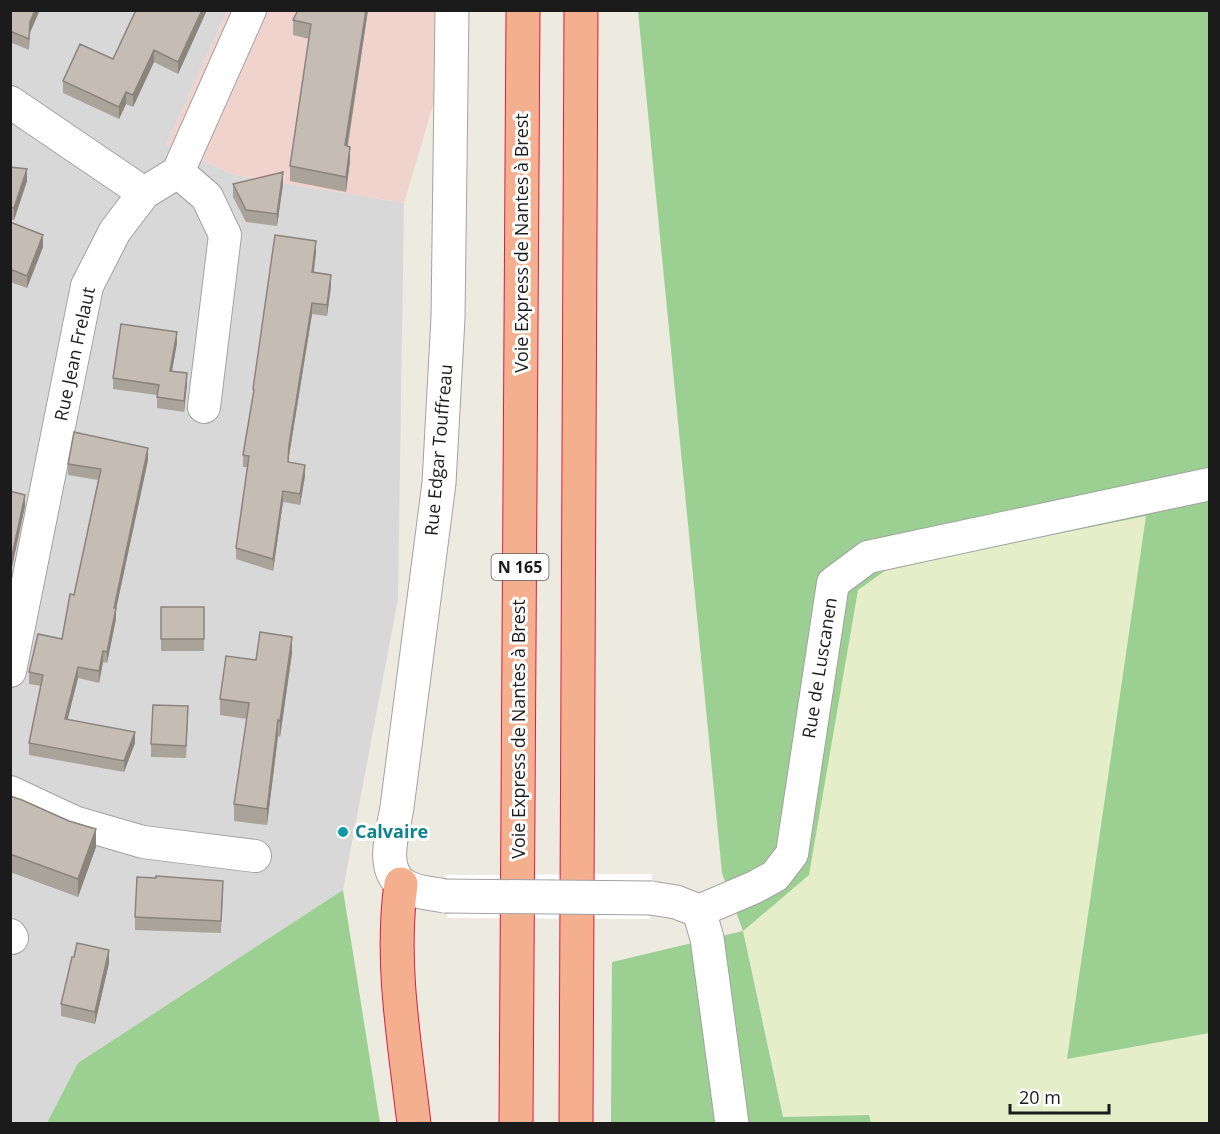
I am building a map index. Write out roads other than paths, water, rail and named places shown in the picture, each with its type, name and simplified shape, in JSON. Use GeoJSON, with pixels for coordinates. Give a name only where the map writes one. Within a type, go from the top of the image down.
{"type":"FeatureCollection","features":[{"type":"Feature","properties":{"kind":"highway","name":"Voie Express de Nantes à Brest"},"geometry":{"type":"LineString","coordinates":[[516,1124],[523,10]]}},
{"type":"Feature","properties":{"kind":"highway"},"geometry":{"type":"LineString","coordinates":[[576,1124],[581,10]]}},
{"type":"Feature","properties":{"kind":"highway"},"geometry":{"type":"LineString","coordinates":[[401,884],[396,965],[414,1124]]}},
{"type":"Feature","properties":{"kind":"street"},"geometry":{"type":"LineString","coordinates":[[204,407],[225,235],[207,197],[178,172],[250,10]]}},
{"type":"Feature","properties":{"kind":"street","name":"Rue Edgar Touffreau"},"geometry":{"type":"LineString","coordinates":[[401,884],[392,872],[390,853],[398,807],[439,483],[448,318],[452,10]]}},
{"type":"Feature","properties":{"kind":"street"},"geometry":{"type":"LineString","coordinates":[[10,102],[144,193]]}},
{"type":"Feature","properties":{"kind":"street","name":"Rue Jean Frelaut"},"geometry":{"type":"LineString","coordinates":[[10,671],[14,629],[87,286],[115,231],[144,193],[178,172]]}},
{"type":"Feature","properties":{"kind":"street","name":"Rue de Luscanen"},"geometry":{"type":"LineString","coordinates":[[699,911],[775,876],[792,854],[833,583],[868,557],[1209,484]]}},
{"type":"Feature","properties":{"kind":"street"},"geometry":{"type":"LineString","coordinates":[[10,792],[74,822],[143,842],[255,856]]}},
{"type":"Feature","properties":{"kind":"street"},"geometry":{"type":"LineString","coordinates":[[401,884],[418,891],[445,896],[651,898],[676,902],[699,911],[707,938],[732,1124]]}},
{"type":"Feature","properties":{"kind":"place","name":"Calvaire"},"geometry":{"type":"Point","coordinates":[343,832]}}]}
